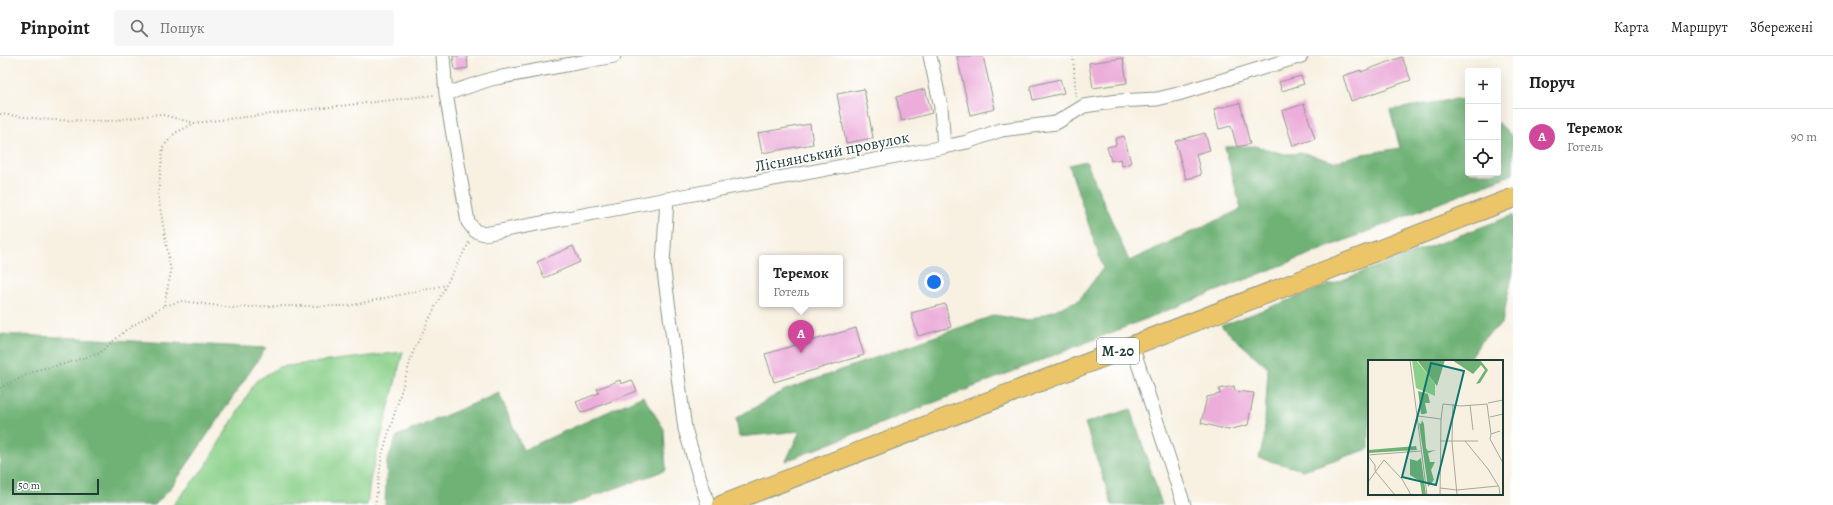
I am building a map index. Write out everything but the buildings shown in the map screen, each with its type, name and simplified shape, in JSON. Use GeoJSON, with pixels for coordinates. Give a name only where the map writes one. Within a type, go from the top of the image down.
{"type":"FeatureCollection","features":[{"type":"Feature","properties":{"kind":"highway","name":"М-20"},"geometry":{"type":"LineString","coordinates":[[722,505],[1513,198]]}},
{"type":"Feature","properties":{"kind":"street"},"geometry":{"type":"LineString","coordinates":[[443,56],[446,94],[468,222],[475,231]]}},
{"type":"Feature","properties":{"kind":"street"},"geometry":{"type":"LineString","coordinates":[[446,94],[491,79],[614,56]]}},
{"type":"Feature","properties":{"kind":"street"},"geometry":{"type":"LineString","coordinates":[[930,56],[941,106],[944,147]]}},
{"type":"Feature","properties":{"kind":"street","name":"Ліснянський провулок"},"geometry":{"type":"LineString","coordinates":[[475,231],[484,234],[944,147],[967,142],[1001,130],[1056,123],[1084,106],[1118,101],[1164,98],[1300,56]]}},
{"type":"Feature","properties":{"kind":"street"},"geometry":{"type":"LineString","coordinates":[[667,199],[663,264],[685,429],[708,505]]}},
{"type":"Feature","properties":{"kind":"street"},"geometry":{"type":"LineString","coordinates":[[1132,345],[1184,505]]}},
{"type":"Feature","properties":{"kind":"path"},"geometry":{"type":"LineString","coordinates":[[1073,56],[1076,96],[1075,111]]}},
{"type":"Feature","properties":{"kind":"path"},"geometry":{"type":"LineString","coordinates":[[0,114],[50,120],[110,121],[159,114],[194,123],[446,94]]}},
{"type":"Feature","properties":{"kind":"path"},"geometry":{"type":"LineString","coordinates":[[164,306],[171,272],[158,195],[162,147],[175,133],[194,123]]}},
{"type":"Feature","properties":{"kind":"path"},"geometry":{"type":"LineString","coordinates":[[375,505],[382,455],[413,352],[475,231]]}},
{"type":"Feature","properties":{"kind":"path"},"geometry":{"type":"LineString","coordinates":[[0,388],[36,370],[64,364],[100,353],[126,330],[164,306],[182,300],[234,308],[264,306],[348,306],[446,285]]}},
{"type":"Feature","properties":{"kind":"green space"},"geometry":{"type":"Polygon","coordinates":[[[1456,99],[1465,100],[1465,176],[1501,176],[1501,125],[1513,137],[1513,174],[786,461],[800,431],[739,437],[736,418],[785,390],[995,315],[1028,321],[1079,300],[1103,268],[1069,165],[1086,161],[1129,261],[1241,209],[1225,147],[1255,146],[1285,154],[1304,153],[1334,162],[1358,155],[1400,148],[1390,110],[1456,99]]]}},
{"type":"Feature","properties":{"kind":"green space"},"geometry":{"type":"Polygon","coordinates":[[[1513,215],[1513,272],[1502,323],[1483,339],[1469,360],[1368,360],[1368,449],[1303,470],[1259,458],[1264,439],[1268,368],[1221,326],[1513,215]]]}},
{"type":"Feature","properties":{"kind":"green space"},"geometry":{"type":"Polygon","coordinates":[[[0,334],[266,348],[174,484],[155,505],[0,505],[0,334]]]}},
{"type":"Feature","properties":{"kind":"green space"},"geometry":{"type":"Polygon","coordinates":[[[403,352],[370,480],[367,505],[173,505],[204,468],[256,381],[279,367],[403,352]]]}},
{"type":"Feature","properties":{"kind":"green space"},"geometry":{"type":"Polygon","coordinates":[[[499,393],[523,450],[643,396],[664,429],[666,470],[569,505],[385,505],[387,461],[397,436],[499,393]]]}},
{"type":"Feature","properties":{"kind":"green space"},"geometry":{"type":"Polygon","coordinates":[[[1131,409],[1162,505],[1112,505],[1085,423],[1131,409]]]}},
{"type":"Feature","properties":{"kind":"place","name":"Теремок"},"geometry":{"type":"Point","coordinates":[801,353]}}]}
